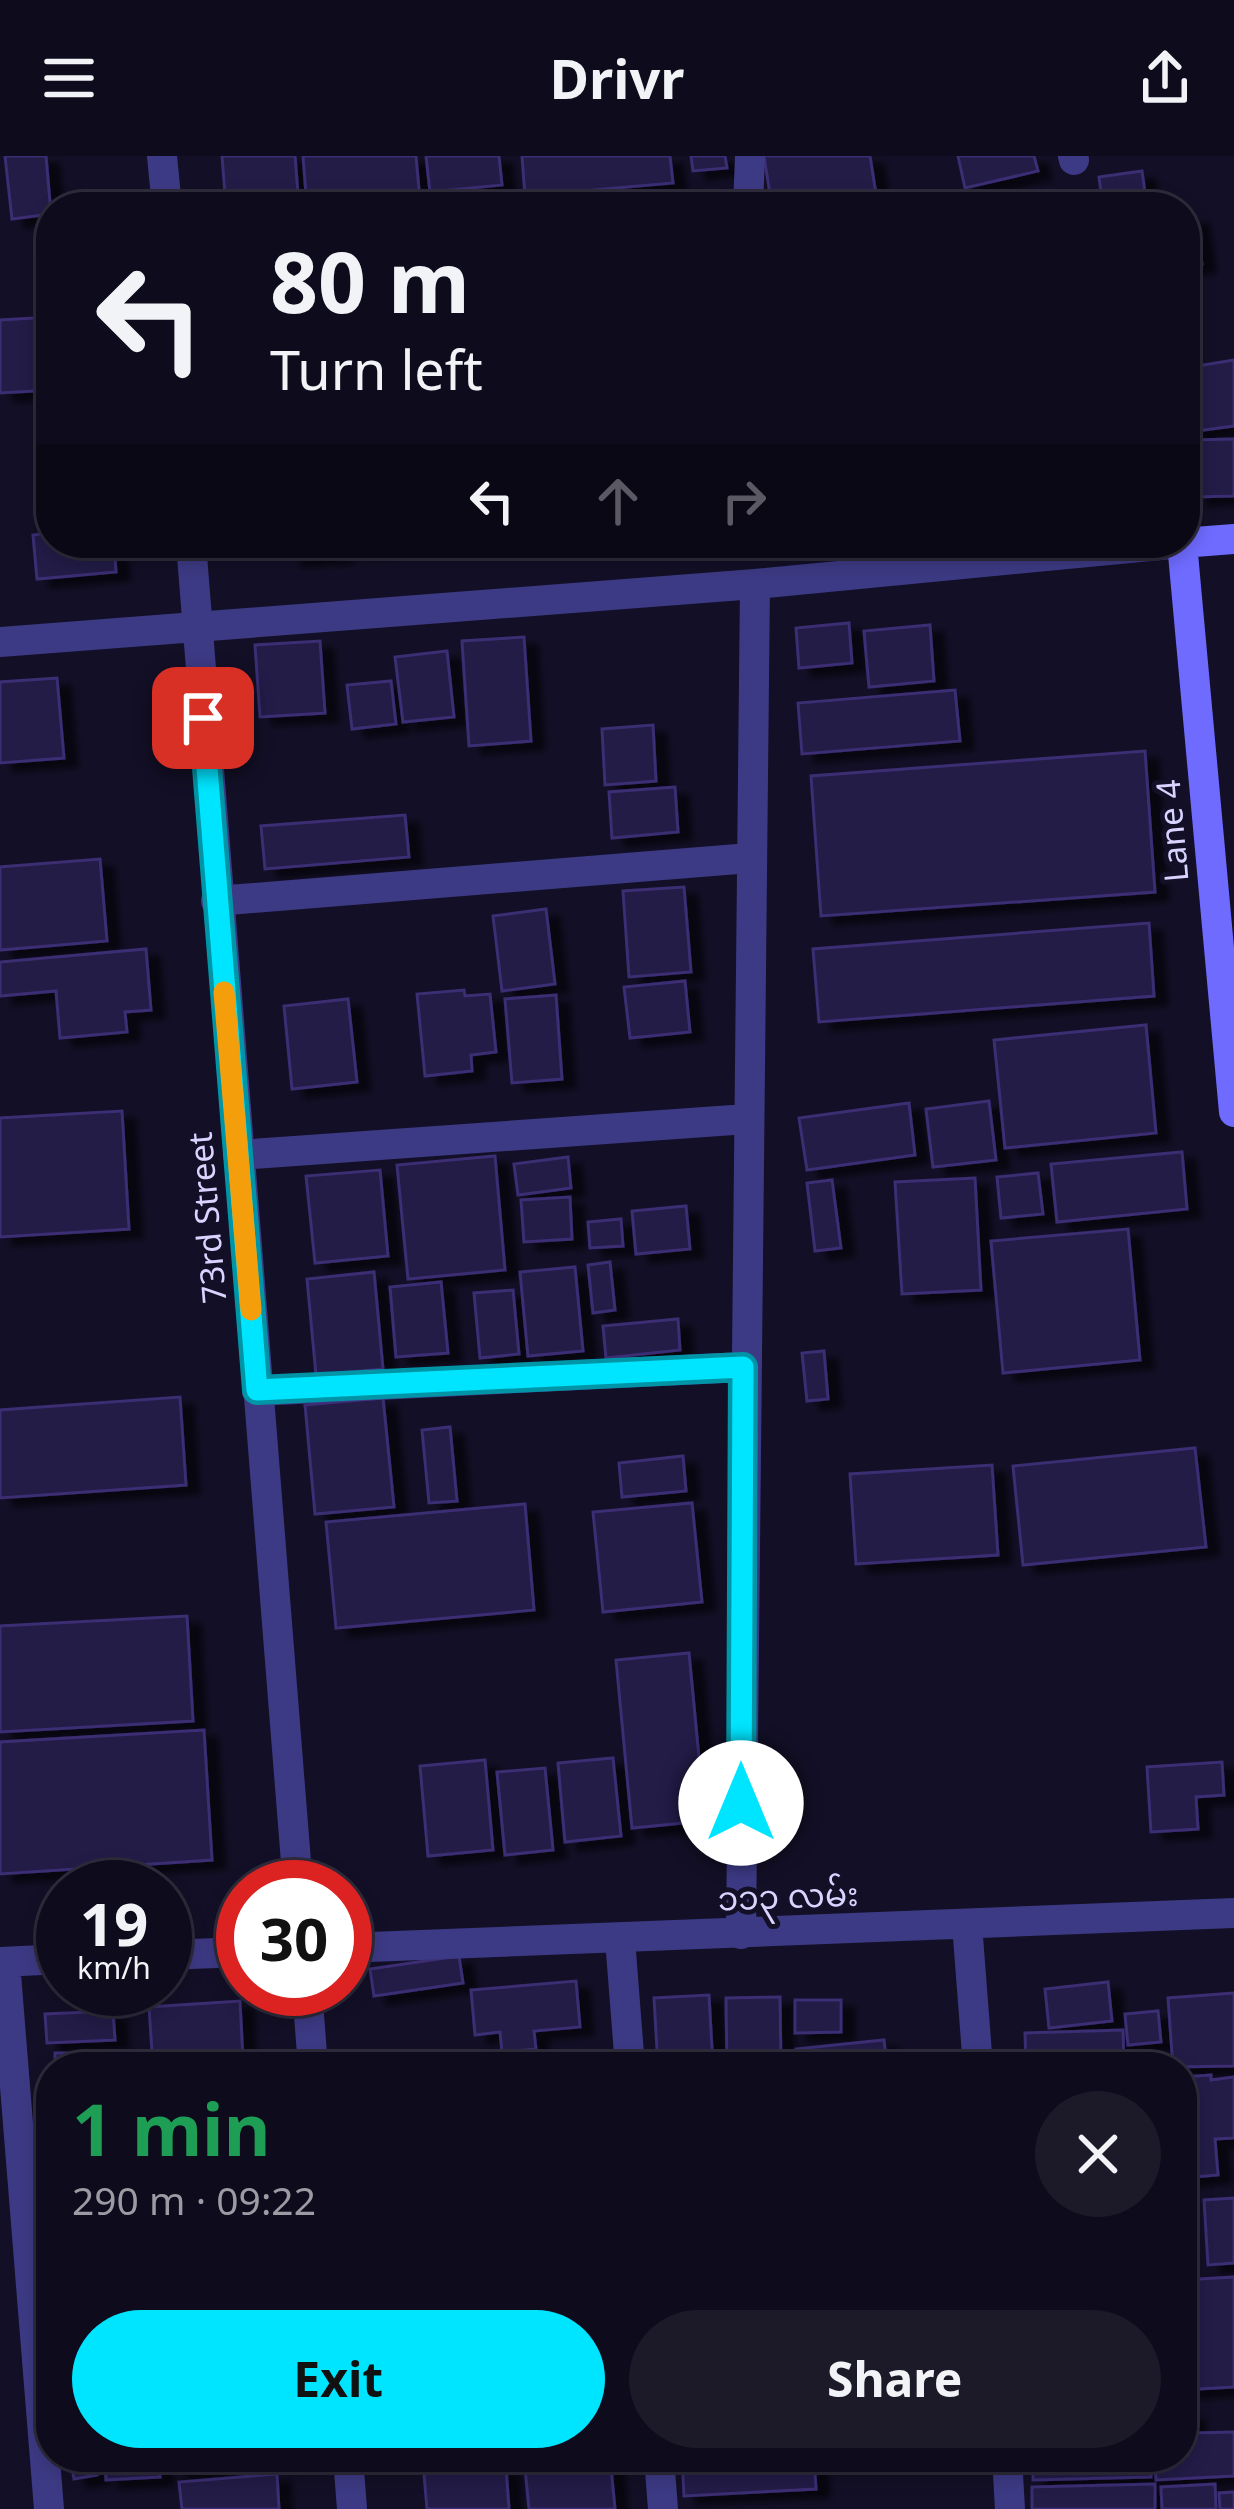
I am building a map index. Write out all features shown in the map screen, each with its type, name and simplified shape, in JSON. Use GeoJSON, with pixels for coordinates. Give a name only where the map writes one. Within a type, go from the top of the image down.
{"type":"FeatureCollection","features":[{"type":"Feature","properties":{"kind":"street"},"geometry":{"type":"LineString","coordinates":[[162,156],[166,192]]}},
{"type":"Feature","properties":{"kind":"street"},"geometry":{"type":"LineString","coordinates":[[749,192],[750,156]]}},
{"type":"Feature","properties":{"kind":"street"},"geometry":{"type":"LineString","coordinates":[[1200,542],[1234,539]]}},
{"type":"Feature","properties":{"kind":"street","name":"73rd Street"},"geometry":{"type":"LineString","coordinates":[[192,558],[296,1860]]}},
{"type":"Feature","properties":{"kind":"street"},"geometry":{"type":"LineString","coordinates":[[0,642],[755,584],[880,558]]}},
{"type":"Feature","properties":{"kind":"street","name":"Lane 4"},"geometry":{"type":"LineString","coordinates":[[1183,558],[1234,1112]]}},
{"type":"Feature","properties":{"kind":"street"},"geometry":{"type":"LineString","coordinates":[[741,1934],[743,1367],[755,584]]}},
{"type":"Feature","properties":{"kind":"street"},"geometry":{"type":"LineString","coordinates":[[216,901],[750,858]]}},
{"type":"Feature","properties":{"kind":"street"},"geometry":{"type":"LineString","coordinates":[[238,1155],[747,1119]]}},
{"type":"Feature","properties":{"kind":"street"},"geometry":{"type":"LineString","coordinates":[[257,1390],[743,1367]]}},
{"type":"Feature","properties":{"kind":"street","name":"၁၁၃ လမ်း"},"geometry":{"type":"LineString","coordinates":[[372,1947],[1234,1913]]}},
{"type":"Feature","properties":{"kind":"street"},"geometry":{"type":"LineString","coordinates":[[968,1924],[977,2052]]}},
{"type":"Feature","properties":{"kind":"street"},"geometry":{"type":"LineString","coordinates":[[620,1939],[629,2052]]}},
{"type":"Feature","properties":{"kind":"street"},"geometry":{"type":"LineString","coordinates":[[36,1960],[2,1962],[36,2358]]}},
{"type":"Feature","properties":{"kind":"street"},"geometry":{"type":"LineString","coordinates":[[309,2016],[313,2052]]}},
{"type":"Feature","properties":{"kind":"street"},"geometry":{"type":"LineString","coordinates":[[46,2472],[49,2509]]}},
{"type":"Feature","properties":{"kind":"street"},"geometry":{"type":"LineString","coordinates":[[349,2472],[352,2509]]}},
{"type":"Feature","properties":{"kind":"street"},"geometry":{"type":"LineString","coordinates":[[660,2472],[663,2509]]}},
{"type":"Feature","properties":{"kind":"street"},"geometry":{"type":"LineString","coordinates":[[1007,2472],[1010,2509]]}},
{"type":"Feature","properties":{"kind":"building"},"geometry":{"type":"Polygon","coordinates":[[[5,156],[46,156],[49,192],[36,192],[36,216],[12,219],[5,156]]]}},
{"type":"Feature","properties":{"kind":"building"},"geometry":{"type":"Polygon","coordinates":[[[222,156],[295,156],[298,192],[225,192],[222,156]]]}},
{"type":"Feature","properties":{"kind":"building"},"geometry":{"type":"Polygon","coordinates":[[[303,156],[416,156],[419,192],[306,192],[303,156]]]}},
{"type":"Feature","properties":{"kind":"building"},"geometry":{"type":"Polygon","coordinates":[[[426,156],[499,156],[502,185],[430,192],[426,156]]]}},
{"type":"Feature","properties":{"kind":"building"},"geometry":{"type":"Polygon","coordinates":[[[522,156],[670,156],[673,183],[525,192],[522,156]]]}},
{"type":"Feature","properties":{"kind":"building"},"geometry":{"type":"Polygon","coordinates":[[[691,156],[725,156],[727,168],[693,171],[691,156]]]}},
{"type":"Feature","properties":{"kind":"building"},"geometry":{"type":"Polygon","coordinates":[[[764,156],[870,156],[876,192],[770,192],[764,156]]]}},
{"type":"Feature","properties":{"kind":"building"},"geometry":{"type":"Polygon","coordinates":[[[958,156],[1034,156],[1038,171],[965,188],[958,156]]]}},
{"type":"Feature","properties":{"kind":"building"},"geometry":{"type":"Polygon","coordinates":[[[1142,171],[1145,192],[1101,192],[1099,177],[1142,171]]]}},
{"type":"Feature","properties":{"kind":"building"},"geometry":{"type":"Polygon","coordinates":[[[36,318],[36,391],[0,393],[0,320],[36,318]]]}},
{"type":"Feature","properties":{"kind":"building"},"geometry":{"type":"Polygon","coordinates":[[[1234,360],[1234,426],[1200,431],[1200,366],[1234,360]]]}},
{"type":"Feature","properties":{"kind":"building"},"geometry":{"type":"Polygon","coordinates":[[[1234,439],[1234,496],[1200,497],[1200,440],[1234,439]]]}},
{"type":"Feature","properties":{"kind":"building"},"geometry":{"type":"Polygon","coordinates":[[[33,535],[36,558],[115,558],[116,572],[37,579],[33,535]]]}},
{"type":"Feature","properties":{"kind":"building"},"geometry":{"type":"Polygon","coordinates":[[[849,623],[852,663],[799,668],[796,628],[849,623]]]}},
{"type":"Feature","properties":{"kind":"building"},"geometry":{"type":"Polygon","coordinates":[[[930,625],[934,681],[869,687],[864,631],[930,625]]]}},
{"type":"Feature","properties":{"kind":"building"},"geometry":{"type":"Polygon","coordinates":[[[524,637],[531,741],[469,746],[462,641],[524,637]]]}},
{"type":"Feature","properties":{"kind":"building"},"geometry":{"type":"Polygon","coordinates":[[[320,641],[325,713],[260,717],[255,645],[320,641]]]}},
{"type":"Feature","properties":{"kind":"building"},"geometry":{"type":"Polygon","coordinates":[[[447,651],[454,717],[403,722],[395,657],[447,651]]]}},
{"type":"Feature","properties":{"kind":"building"},"geometry":{"type":"Polygon","coordinates":[[[57,678],[64,758],[0,763],[0,682],[57,678]]]}},
{"type":"Feature","properties":{"kind":"building"},"geometry":{"type":"Polygon","coordinates":[[[391,681],[396,724],[352,729],[347,685],[391,681]]]}},
{"type":"Feature","properties":{"kind":"building"},"geometry":{"type":"Polygon","coordinates":[[[955,690],[960,741],[802,754],[798,703],[955,690]]]}},
{"type":"Feature","properties":{"kind":"building"},"geometry":{"type":"Polygon","coordinates":[[[653,725],[656,781],[605,785],[602,729],[653,725]]]}},
{"type":"Feature","properties":{"kind":"building"},"geometry":{"type":"Polygon","coordinates":[[[1145,751],[1155,892],[821,916],[811,776],[1145,751]]]}},
{"type":"Feature","properties":{"kind":"building"},"geometry":{"type":"Polygon","coordinates":[[[675,787],[678,832],[612,838],[609,792],[675,787]]]}},
{"type":"Feature","properties":{"kind":"building"},"geometry":{"type":"Polygon","coordinates":[[[405,815],[409,857],[265,869],[261,826],[405,815]]]}},
{"type":"Feature","properties":{"kind":"building"},"geometry":{"type":"Polygon","coordinates":[[[100,859],[107,941],[0,950],[0,867],[100,859]]]}},
{"type":"Feature","properties":{"kind":"building"},"geometry":{"type":"Polygon","coordinates":[[[684,887],[691,972],[629,977],[623,891],[684,887]]]}},
{"type":"Feature","properties":{"kind":"building"},"geometry":{"type":"Polygon","coordinates":[[[546,909],[555,984],[502,991],[493,916],[546,909]]]}},
{"type":"Feature","properties":{"kind":"building"},"geometry":{"type":"Polygon","coordinates":[[[1149,923],[1154,996],[819,1022],[813,949],[1149,923]]]}},
{"type":"Feature","properties":{"kind":"building"},"geometry":{"type":"Polygon","coordinates":[[[146,949],[151,1010],[125,1012],[127,1032],[60,1038],[56,991],[0,996],[0,962],[146,949]]]}},
{"type":"Feature","properties":{"kind":"building"},"geometry":{"type":"Polygon","coordinates":[[[685,981],[690,1032],[630,1038],[624,987],[685,981]]]}},
{"type":"Feature","properties":{"kind":"building"},"geometry":{"type":"Polygon","coordinates":[[[464,990],[465,996],[490,994],[496,1052],[471,1055],[472,1071],[425,1076],[417,994],[464,990]]]}},
{"type":"Feature","properties":{"kind":"building"},"geometry":{"type":"Polygon","coordinates":[[[556,995],[562,1079],[512,1083],[505,999],[556,995]]]}},
{"type":"Feature","properties":{"kind":"building"},"geometry":{"type":"Polygon","coordinates":[[[348,999],[357,1082],[292,1089],[284,1006],[348,999]]]}},
{"type":"Feature","properties":{"kind":"building"},"geometry":{"type":"Polygon","coordinates":[[[1146,1025],[1156,1133],[1005,1148],[994,1040],[1146,1025]]]}},
{"type":"Feature","properties":{"kind":"building"},"geometry":{"type":"Polygon","coordinates":[[[989,1101],[996,1160],[933,1167],[926,1109],[989,1101]]]}},
{"type":"Feature","properties":{"kind":"building"},"geometry":{"type":"Polygon","coordinates":[[[909,1103],[915,1155],[807,1170],[799,1118],[909,1103]]]}},
{"type":"Feature","properties":{"kind":"building"},"geometry":{"type":"Polygon","coordinates":[[[122,1111],[129,1229],[0,1237],[0,1118],[122,1111]]]}},
{"type":"Feature","properties":{"kind":"building"},"geometry":{"type":"Polygon","coordinates":[[[1182,1152],[1187,1209],[1057,1222],[1051,1164],[1182,1152]]]}},
{"type":"Feature","properties":{"kind":"building"},"geometry":{"type":"Polygon","coordinates":[[[495,1156],[505,1270],[408,1279],[397,1165],[495,1156]]]}},
{"type":"Feature","properties":{"kind":"building"},"geometry":{"type":"Polygon","coordinates":[[[568,1157],[571,1188],[518,1195],[514,1164],[568,1157]]]}},
{"type":"Feature","properties":{"kind":"building"},"geometry":{"type":"Polygon","coordinates":[[[380,1170],[388,1256],[315,1263],[306,1176],[380,1170]]]}},
{"type":"Feature","properties":{"kind":"building"},"geometry":{"type":"Polygon","coordinates":[[[1038,1173],[1043,1214],[1001,1218],[997,1177],[1038,1173]]]}},
{"type":"Feature","properties":{"kind":"building"},"geometry":{"type":"Polygon","coordinates":[[[975,1178],[981,1290],[902,1294],[895,1182],[975,1178]]]}},
{"type":"Feature","properties":{"kind":"building"},"geometry":{"type":"Polygon","coordinates":[[[832,1180],[841,1248],[815,1251],[807,1183],[832,1180]]]}},
{"type":"Feature","properties":{"kind":"building"},"geometry":{"type":"Polygon","coordinates":[[[570,1197],[572,1239],[524,1242],[521,1200],[570,1197]]]}},
{"type":"Feature","properties":{"kind":"building"},"geometry":{"type":"Polygon","coordinates":[[[686,1206],[690,1249],[636,1254],[632,1211],[686,1206]]]}},
{"type":"Feature","properties":{"kind":"building"},"geometry":{"type":"Polygon","coordinates":[[[621,1219],[623,1246],[590,1248],[588,1222],[621,1219]]]}},
{"type":"Feature","properties":{"kind":"building"},"geometry":{"type":"Polygon","coordinates":[[[1128,1229],[1140,1360],[1003,1373],[991,1241],[1128,1229]]]}},
{"type":"Feature","properties":{"kind":"building"},"geometry":{"type":"Polygon","coordinates":[[[610,1262],[615,1310],[593,1313],[588,1265],[610,1262]]]}},
{"type":"Feature","properties":{"kind":"building"},"geometry":{"type":"Polygon","coordinates":[[[575,1267],[583,1351],[528,1356],[520,1272],[575,1267]]]}},
{"type":"Feature","properties":{"kind":"building"},"geometry":{"type":"Polygon","coordinates":[[[374,1272],[383,1369],[316,1375],[307,1279],[374,1272]]]}},
{"type":"Feature","properties":{"kind":"building"},"geometry":{"type":"Polygon","coordinates":[[[441,1282],[448,1353],[396,1357],[390,1287],[441,1282]]]}},
{"type":"Feature","properties":{"kind":"building"},"geometry":{"type":"Polygon","coordinates":[[[513,1290],[519,1354],[480,1358],[474,1293],[513,1290]]]}},
{"type":"Feature","properties":{"kind":"building"},"geometry":{"type":"Polygon","coordinates":[[[678,1319],[680,1350],[606,1358],[603,1326],[678,1319]]]}},
{"type":"Feature","properties":{"kind":"building"},"geometry":{"type":"Polygon","coordinates":[[[824,1351],[828,1399],[807,1401],[802,1353],[824,1351]]]}},
{"type":"Feature","properties":{"kind":"building"},"geometry":{"type":"Polygon","coordinates":[[[180,1397],[186,1485],[0,1498],[0,1410],[180,1397]]]}},
{"type":"Feature","properties":{"kind":"building"},"geometry":{"type":"Polygon","coordinates":[[[383,1398],[394,1507],[315,1514],[305,1405],[383,1398]]]}},
{"type":"Feature","properties":{"kind":"building"},"geometry":{"type":"Polygon","coordinates":[[[450,1427],[457,1501],[429,1503],[422,1430],[450,1427]]]}},
{"type":"Feature","properties":{"kind":"building"},"geometry":{"type":"Polygon","coordinates":[[[1195,1448],[1206,1547],[1023,1565],[1013,1466],[1195,1448]]]}},
{"type":"Feature","properties":{"kind":"building"},"geometry":{"type":"Polygon","coordinates":[[[683,1456],[686,1491],[622,1497],[619,1463],[683,1456]]]}},
{"type":"Feature","properties":{"kind":"building"},"geometry":{"type":"Polygon","coordinates":[[[992,1465],[998,1555],[856,1564],[850,1474],[992,1465]]]}},
{"type":"Feature","properties":{"kind":"building"},"geometry":{"type":"Polygon","coordinates":[[[692,1503],[702,1602],[603,1612],[593,1512],[692,1503]]]}},
{"type":"Feature","properties":{"kind":"building"},"geometry":{"type":"Polygon","coordinates":[[[525,1504],[534,1610],[336,1628],[326,1522],[525,1504]]]}},
{"type":"Feature","properties":{"kind":"building"},"geometry":{"type":"Polygon","coordinates":[[[187,1616],[193,1721],[0,1732],[0,1626],[187,1616]]]}},
{"type":"Feature","properties":{"kind":"building"},"geometry":{"type":"Polygon","coordinates":[[[689,1653],[705,1821],[632,1828],[616,1660],[689,1653]]]}},
{"type":"Feature","properties":{"kind":"building"},"geometry":{"type":"Polygon","coordinates":[[[204,1730],[212,1860],[36,1860],[36,1872],[0,1874],[0,1742],[204,1730]]]}},
{"type":"Feature","properties":{"kind":"building"},"geometry":{"type":"Polygon","coordinates":[[[613,1758],[621,1836],[565,1842],[558,1763],[613,1758]]]}},
{"type":"Feature","properties":{"kind":"building"},"geometry":{"type":"Polygon","coordinates":[[[485,1760],[493,1850],[428,1856],[420,1766],[485,1760]]]}},
{"type":"Feature","properties":{"kind":"building"},"geometry":{"type":"Polygon","coordinates":[[[1222,1762],[1224,1795],[1196,1797],[1198,1829],[1151,1832],[1147,1767],[1222,1762]]]}},
{"type":"Feature","properties":{"kind":"building"},"geometry":{"type":"Polygon","coordinates":[[[545,1768],[553,1850],[505,1855],[497,1772],[545,1768]]]}},
{"type":"Feature","properties":{"kind":"building"},"geometry":{"type":"Polygon","coordinates":[[[459,1956],[463,1983],[374,1996],[372,1969],[459,1956]]]}},
{"type":"Feature","properties":{"kind":"building"},"geometry":{"type":"Polygon","coordinates":[[[576,1981],[580,2027],[534,2031],[536,2049],[502,2052],[500,2032],[475,2035],[471,1990],[576,1981]]]}},
{"type":"Feature","properties":{"kind":"building"},"geometry":{"type":"Polygon","coordinates":[[[1108,1982],[1112,2021],[1049,2028],[1045,1989],[1108,1982]]]}},
{"type":"Feature","properties":{"kind":"building"},"geometry":{"type":"Polygon","coordinates":[[[1234,1993],[1234,2066],[1197,2067],[1197,2052],[1172,2052],[1168,1998],[1234,1993]]]}},
{"type":"Feature","properties":{"kind":"building"},"geometry":{"type":"Polygon","coordinates":[[[709,1995],[712,2052],[657,2052],[654,1998],[709,1995]]]}},
{"type":"Feature","properties":{"kind":"building"},"geometry":{"type":"Polygon","coordinates":[[[780,1997],[781,2052],[727,2052],[726,1998],[780,1997]]]}},
{"type":"Feature","properties":{"kind":"building"},"geometry":{"type":"Polygon","coordinates":[[[795,2000],[841,2000],[841,2032],[795,2033],[795,2000]]]}},
{"type":"Feature","properties":{"kind":"building"},"geometry":{"type":"Polygon","coordinates":[[[216,2003],[216,2016],[241,2016],[243,2052],[152,2052],[150,2016],[192,2016],[192,2004],[216,2003]]]}},
{"type":"Feature","properties":{"kind":"building"},"geometry":{"type":"Polygon","coordinates":[[[1158,2011],[1161,2042],[1128,2045],[1125,2014],[1158,2011]]]}},
{"type":"Feature","properties":{"kind":"building"},"geometry":{"type":"Polygon","coordinates":[[[45,2016],[113,2016],[115,2040],[47,2043],[45,2016]]]}},
{"type":"Feature","properties":{"kind":"building"},"geometry":{"type":"Polygon","coordinates":[[[1123,2030],[1124,2052],[1026,2052],[1025,2033],[1123,2030]]]}},
{"type":"Feature","properties":{"kind":"building"},"geometry":{"type":"Polygon","coordinates":[[[884,2040],[885,2052],[796,2052],[884,2040]]]}},
{"type":"Feature","properties":{"kind":"building"},"geometry":{"type":"Polygon","coordinates":[[[1211,2075],[1211,2080],[1234,2077],[1234,2138],[1215,2139],[1218,2175],[1197,2177],[1197,2076],[1211,2075]]]}},
{"type":"Feature","properties":{"kind":"building"},"geometry":{"type":"Polygon","coordinates":[[[1234,2198],[1234,2263],[1208,2265],[1204,2200],[1234,2198]]]}},
{"type":"Feature","properties":{"kind":"building"},"geometry":{"type":"Polygon","coordinates":[[[1234,2277],[1234,2387],[1197,2389],[1197,2279],[1234,2277]]]}},
{"type":"Feature","properties":{"kind":"building"},"geometry":{"type":"Polygon","coordinates":[[[1234,2432],[1234,2476],[1156,2480],[1156,2472],[1197,2472],[1197,2433],[1234,2432]]]}},
{"type":"Feature","properties":{"kind":"building"},"geometry":{"type":"Polygon","coordinates":[[[73,2472],[96,2472],[97,2475],[74,2479],[73,2472]]]}},
{"type":"Feature","properties":{"kind":"building"},"geometry":{"type":"Polygon","coordinates":[[[106,2472],[160,2472],[160,2477],[106,2480],[106,2472]]]}},
{"type":"Feature","properties":{"kind":"building"},"geometry":{"type":"Polygon","coordinates":[[[506,2472],[509,2509],[427,2509],[424,2474],[506,2472]]]}},
{"type":"Feature","properties":{"kind":"building"},"geometry":{"type":"Polygon","coordinates":[[[525,2472],[611,2472],[615,2509],[529,2509],[525,2472]]]}},
{"type":"Feature","properties":{"kind":"building"},"geometry":{"type":"Polygon","coordinates":[[[683,2472],[815,2472],[816,2489],[684,2496],[683,2472]]]}},
{"type":"Feature","properties":{"kind":"building"},"geometry":{"type":"Polygon","coordinates":[[[1033,2472],[1151,2472],[1151,2477],[1033,2480],[1033,2472]]]}},
{"type":"Feature","properties":{"kind":"building"},"geometry":{"type":"Polygon","coordinates":[[[277,2474],[279,2509],[182,2509],[179,2482],[277,2474]]]}},
{"type":"Feature","properties":{"kind":"building"},"geometry":{"type":"Polygon","coordinates":[[[1155,2484],[1155,2509],[1032,2509],[1032,2487],[1155,2484]]]}},
{"type":"Feature","properties":{"kind":"building"},"geometry":{"type":"Polygon","coordinates":[[[1215,2484],[1216,2509],[1162,2509],[1161,2487],[1215,2484]]]}},
{"type":"Feature","properties":{"kind":"building"},"geometry":{"type":"Polygon","coordinates":[[[1234,2492],[1234,2509],[1220,2509],[1219,2493],[1234,2492]]]}},
{"type":"Feature","properties":{"kind":"slow traffic"},"geometry":{"type":"LineString","coordinates":[[224,992],[251,1310]]}},
{"type":"Feature","properties":{"kind":"route"},"geometry":{"type":"LineString","coordinates":[[203,718],[257,1390],[743,1367],[741,1803]]}}]}
